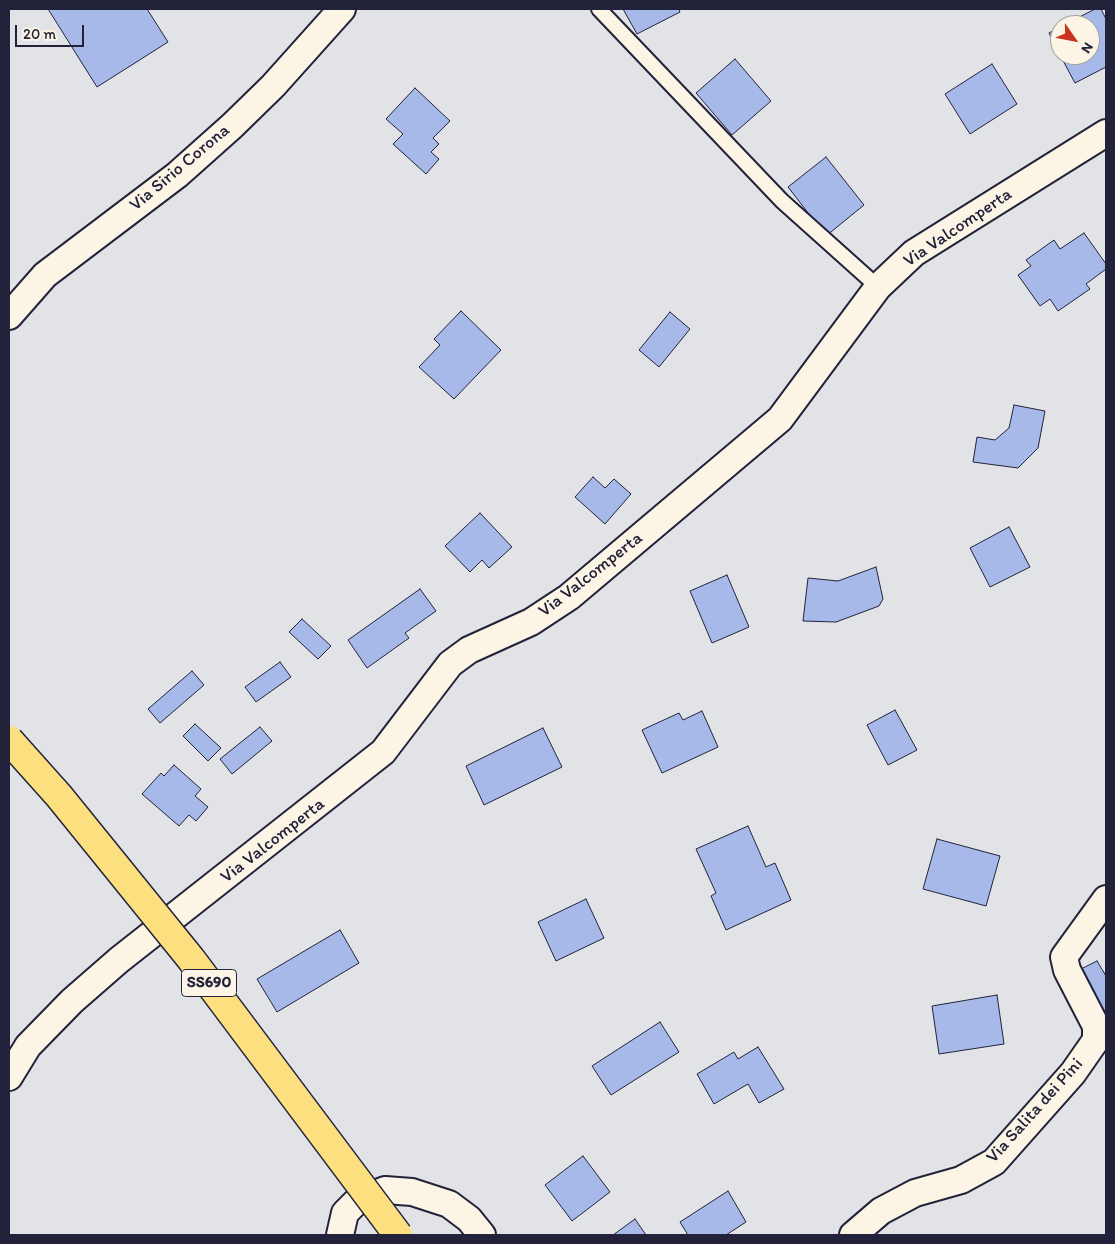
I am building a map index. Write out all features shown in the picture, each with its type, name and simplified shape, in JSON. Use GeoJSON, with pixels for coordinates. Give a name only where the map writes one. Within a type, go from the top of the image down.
{"type":"FeatureCollection","features":[{"type":"Feature","properties":{"kind":"highway","name":"SS690"},"geometry":{"type":"LineString","coordinates":[[9,740],[59,796],[191,959],[398,1235]]}},
{"type":"Feature","properties":{"kind":"street","name":"Via Sirio Corona"},"geometry":{"type":"LineString","coordinates":[[9,316],[45,275],[177,175],[232,126],[273,86],[342,9]]}},
{"type":"Feature","properties":{"kind":"street","name":"Via Valcomperta"},"geometry":{"type":"LineString","coordinates":[[9,1077],[28,1046],[79,995],[119,960],[383,752],[450,664],[469,650],[530,622],[569,597],[780,420],[878,287],[914,253],[1106,133]]}},
{"type":"Feature","properties":{"kind":"street","name":"Via Salita dei Pini"},"geometry":{"type":"LineString","coordinates":[[853,1235],[881,1211],[915,1193],[961,1180],[994,1162],[1073,1073],[1096,1040],[1096,1026],[1067,970],[1064,957],[1106,899]]}},
{"type":"Feature","properties":{"kind":"street"},"geometry":{"type":"LineString","coordinates":[[340,1235],[345,1214],[358,1201],[385,1190],[412,1192],[449,1204],[468,1219],[482,1235]]}},
{"type":"Feature","properties":{"kind":"lane"},"geometry":{"type":"LineString","coordinates":[[599,9],[782,201],[878,287]]}},
{"type":"Feature","properties":{"kind":"building"},"geometry":{"type":"Polygon","coordinates":[[[48,9],[147,9],[168,42],[97,87],[48,9]]]}},
{"type":"Feature","properties":{"kind":"building"},"geometry":{"type":"Polygon","coordinates":[[[623,9],[679,9],[680,12],[637,34],[623,9]]]}},
{"type":"Feature","properties":{"kind":"building"},"geometry":{"type":"Polygon","coordinates":[[[1095,9],[1101,9],[1106,19],[1106,67],[1075,83],[1065,65],[1100,65],[1100,15],[1083,15],[1095,9]]]}},
{"type":"Feature","properties":{"kind":"building"},"geometry":{"type":"Polygon","coordinates":[[[735,59],[771,101],[732,135],[696,93],[735,59]]]}},
{"type":"Feature","properties":{"kind":"building"},"geometry":{"type":"Polygon","coordinates":[[[992,64],[1017,104],[970,134],[945,94],[992,64]]]}},
{"type":"Feature","properties":{"kind":"building"},"geometry":{"type":"Polygon","coordinates":[[[415,88],[450,121],[433,138],[439,144],[431,152],[439,159],[426,174],[393,144],[403,134],[386,119],[415,88]]]}},
{"type":"Feature","properties":{"kind":"building"},"geometry":{"type":"Polygon","coordinates":[[[826,157],[864,205],[826,236],[788,187],[826,157]]]}},
{"type":"Feature","properties":{"kind":"building"},"geometry":{"type":"Polygon","coordinates":[[[1084,233],[1106,264],[1106,269],[1086,284],[1090,289],[1058,311],[1050,299],[1040,306],[1018,275],[1031,266],[1026,260],[1054,240],[1060,249],[1084,233]]]}},
{"type":"Feature","properties":{"kind":"building"},"geometry":{"type":"Polygon","coordinates":[[[461,311],[501,350],[454,399],[419,367],[440,345],[434,339],[461,311]]]}},
{"type":"Feature","properties":{"kind":"building"},"geometry":{"type":"Polygon","coordinates":[[[670,312],[690,329],[659,367],[639,350],[670,312]]]}},
{"type":"Feature","properties":{"kind":"building"},"geometry":{"type":"Polygon","coordinates":[[[1014,405],[1045,411],[1038,448],[1018,468],[973,462],[977,437],[995,440],[1009,428],[1014,405]]]}},
{"type":"Feature","properties":{"kind":"building"},"geometry":{"type":"Polygon","coordinates":[[[593,477],[605,488],[614,479],[631,494],[605,524],[575,497],[593,477]]]}},
{"type":"Feature","properties":{"kind":"building"},"geometry":{"type":"Polygon","coordinates":[[[480,513],[512,547],[489,568],[482,560],[470,572],[445,546],[480,513]]]}},
{"type":"Feature","properties":{"kind":"building"},"geometry":{"type":"Polygon","coordinates":[[[1009,527],[1030,567],[990,587],[970,548],[1009,527]]]}},
{"type":"Feature","properties":{"kind":"building"},"geometry":{"type":"Polygon","coordinates":[[[876,567],[883,599],[879,606],[836,622],[803,621],[808,578],[838,581],[876,567]]]}},
{"type":"Feature","properties":{"kind":"building"},"geometry":{"type":"Polygon","coordinates":[[[727,575],[749,627],[712,643],[690,591],[727,575]]]}},
{"type":"Feature","properties":{"kind":"building"},"geometry":{"type":"Polygon","coordinates":[[[420,589],[436,611],[405,633],[409,638],[367,668],[348,640],[420,589]]]}},
{"type":"Feature","properties":{"kind":"building"},"geometry":{"type":"Polygon","coordinates":[[[302,619],[331,646],[318,659],[289,632],[302,619]]]}},
{"type":"Feature","properties":{"kind":"building"},"geometry":{"type":"Polygon","coordinates":[[[280,662],[291,677],[256,702],[245,687],[280,662]]]}},
{"type":"Feature","properties":{"kind":"building"},"geometry":{"type":"Polygon","coordinates":[[[192,671],[204,685],[160,723],[148,709],[192,671]]]}},
{"type":"Feature","properties":{"kind":"building"},"geometry":{"type":"Polygon","coordinates":[[[895,710],[917,750],[888,765],[867,725],[895,710]]]}},
{"type":"Feature","properties":{"kind":"building"},"geometry":{"type":"Polygon","coordinates":[[[702,711],[718,747],[662,773],[642,730],[679,713],[683,720],[702,711]]]}},
{"type":"Feature","properties":{"kind":"building"},"geometry":{"type":"Polygon","coordinates":[[[195,724],[221,748],[208,761],[183,736],[195,724]]]}},
{"type":"Feature","properties":{"kind":"building"},"geometry":{"type":"Polygon","coordinates":[[[260,727],[272,741],[232,774],[220,759],[260,727]]]}},
{"type":"Feature","properties":{"kind":"building"},"geometry":{"type":"Polygon","coordinates":[[[543,728],[562,767],[484,805],[466,766],[543,728]]]}},
{"type":"Feature","properties":{"kind":"building"},"geometry":{"type":"Polygon","coordinates":[[[174,765],[201,789],[195,796],[208,807],[196,821],[189,815],[179,826],[142,794],[161,773],[164,776],[174,765]]]}},
{"type":"Feature","properties":{"kind":"building"},"geometry":{"type":"Polygon","coordinates":[[[748,826],[766,867],[775,863],[791,900],[726,930],[711,896],[716,893],[696,849],[748,826]]]}},
{"type":"Feature","properties":{"kind":"building"},"geometry":{"type":"Polygon","coordinates":[[[937,839],[1000,856],[986,906],[923,889],[937,839]]]}},
{"type":"Feature","properties":{"kind":"building"},"geometry":{"type":"Polygon","coordinates":[[[586,899],[604,938],[556,961],[538,922],[586,899]]]}},
{"type":"Feature","properties":{"kind":"building"},"geometry":{"type":"Polygon","coordinates":[[[340,930],[359,963],[277,1012],[257,979],[340,930]]]}},
{"type":"Feature","properties":{"kind":"building"},"geometry":{"type":"Polygon","coordinates":[[[1097,961],[1106,976],[1106,1012],[1100,1016],[1077,971],[1097,961]]]}},
{"type":"Feature","properties":{"kind":"building"},"geometry":{"type":"Polygon","coordinates":[[[997,995],[1004,1044],[939,1054],[932,1006],[997,995]]]}},
{"type":"Feature","properties":{"kind":"building"},"geometry":{"type":"Polygon","coordinates":[[[660,1022],[679,1052],[611,1095],[592,1066],[660,1022]]]}},
{"type":"Feature","properties":{"kind":"building"},"geometry":{"type":"Polygon","coordinates":[[[758,1047],[784,1089],[759,1103],[748,1084],[714,1104],[697,1074],[734,1052],[738,1059],[758,1047]]]}},
{"type":"Feature","properties":{"kind":"building"},"geometry":{"type":"Polygon","coordinates":[[[583,1156],[610,1192],[572,1221],[545,1185],[583,1156]]]}},
{"type":"Feature","properties":{"kind":"building"},"geometry":{"type":"Polygon","coordinates":[[[728,1191],[746,1222],[726,1235],[688,1235],[680,1222],[728,1191]]]}},
{"type":"Feature","properties":{"kind":"building"},"geometry":{"type":"Polygon","coordinates":[[[635,1219],[646,1235],[613,1235],[635,1219]]]}}]}
